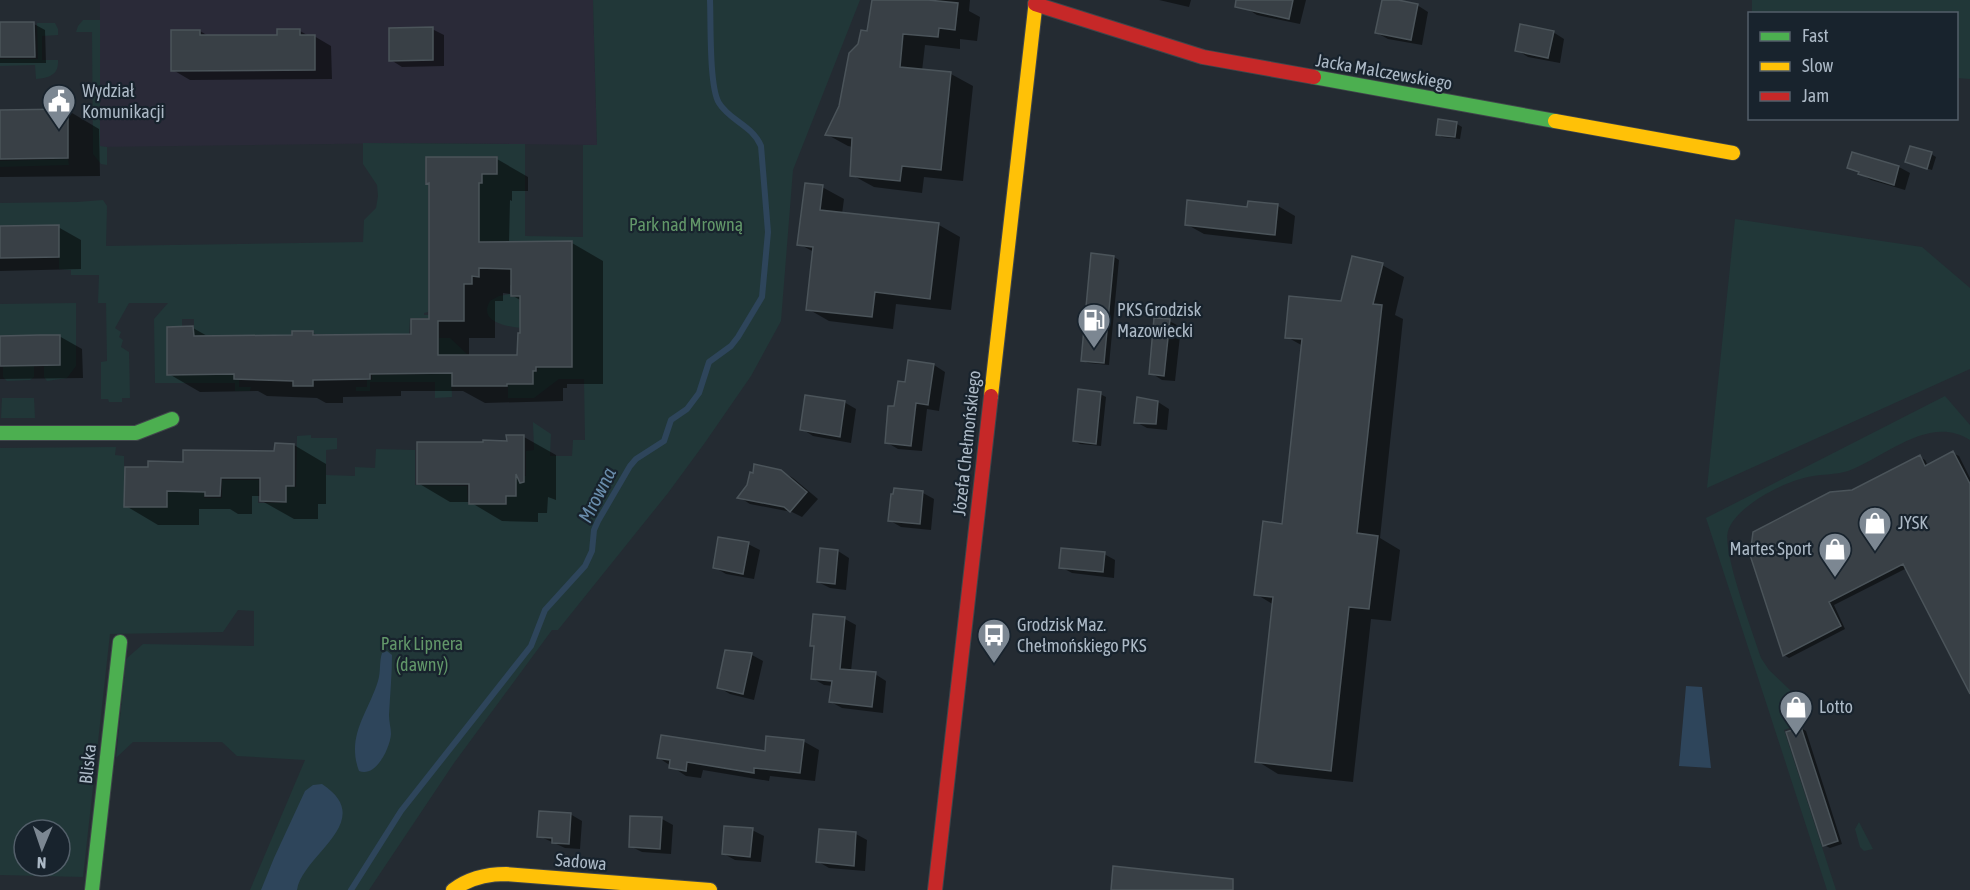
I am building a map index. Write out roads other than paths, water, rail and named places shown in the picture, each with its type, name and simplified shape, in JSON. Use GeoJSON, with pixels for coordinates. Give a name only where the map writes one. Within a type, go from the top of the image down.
{"type":"FeatureCollection","features":[{"type":"Feature","properties":{"kind":"street","name":"Jacka Malczewskiego"},"geometry":{"type":"LineString","coordinates":[[1035,2],[1203,57],[1733,153]]}},
{"type":"Feature","properties":{"kind":"street","name":"Józefa Chełmońskiego"},"geometry":{"type":"LineString","coordinates":[[935,890],[1035,2]]}},
{"type":"Feature","properties":{"kind":"street"},"geometry":{"type":"LineString","coordinates":[[0,433],[135,433],[172,418]]}},
{"type":"Feature","properties":{"kind":"street","name":"Bliska"},"geometry":{"type":"LineString","coordinates":[[92,890],[120,642]]}},
{"type":"Feature","properties":{"kind":"street","name":"Sadowa"},"geometry":{"type":"LineString","coordinates":[[453,890],[462,882],[476,876],[506,874],[710,890]]}},
{"type":"Feature","properties":{"kind":"waterway","name":"Mrowna"},"geometry":{"type":"LineString","coordinates":[[351,890],[401,811],[531,646],[545,610],[585,566],[592,551],[594,530],[598,521],[630,466],[636,459],[664,441],[671,420],[687,409],[699,393],[709,362],[731,346],[762,297],[768,232],[761,146],[752,133],[724,109],[716,95],[712,69],[710,0]]}},
{"type":"Feature","properties":{"kind":"place","name":"Wydział Komunikacji"},"geometry":{"type":"Point","coordinates":[59,130]}},
{"type":"Feature","properties":{"kind":"place","name":"PKS Grodzisk Mazowiecki"},"geometry":{"type":"Point","coordinates":[1094,349]}},
{"type":"Feature","properties":{"kind":"place","name":"JYSK"},"geometry":{"type":"Point","coordinates":[1875,552]}},
{"type":"Feature","properties":{"kind":"place","name":"Martes Sport"},"geometry":{"type":"Point","coordinates":[1835,578]}},
{"type":"Feature","properties":{"kind":"place","name":"Grodzisk Maz. Chełmońskiego PKS"},"geometry":{"type":"Point","coordinates":[994,664]}},
{"type":"Feature","properties":{"kind":"place","name":"Lotto"},"geometry":{"type":"Point","coordinates":[1796,736]}},
{"type":"Feature","properties":{"kind":"park label","name":"Park nad Mrowną"},"geometry":{"type":"Point","coordinates":[686,225]}},
{"type":"Feature","properties":{"kind":"park label","name":"Park Lipnera (dawny)"},"geometry":{"type":"Point","coordinates":[422,654]}}]}
